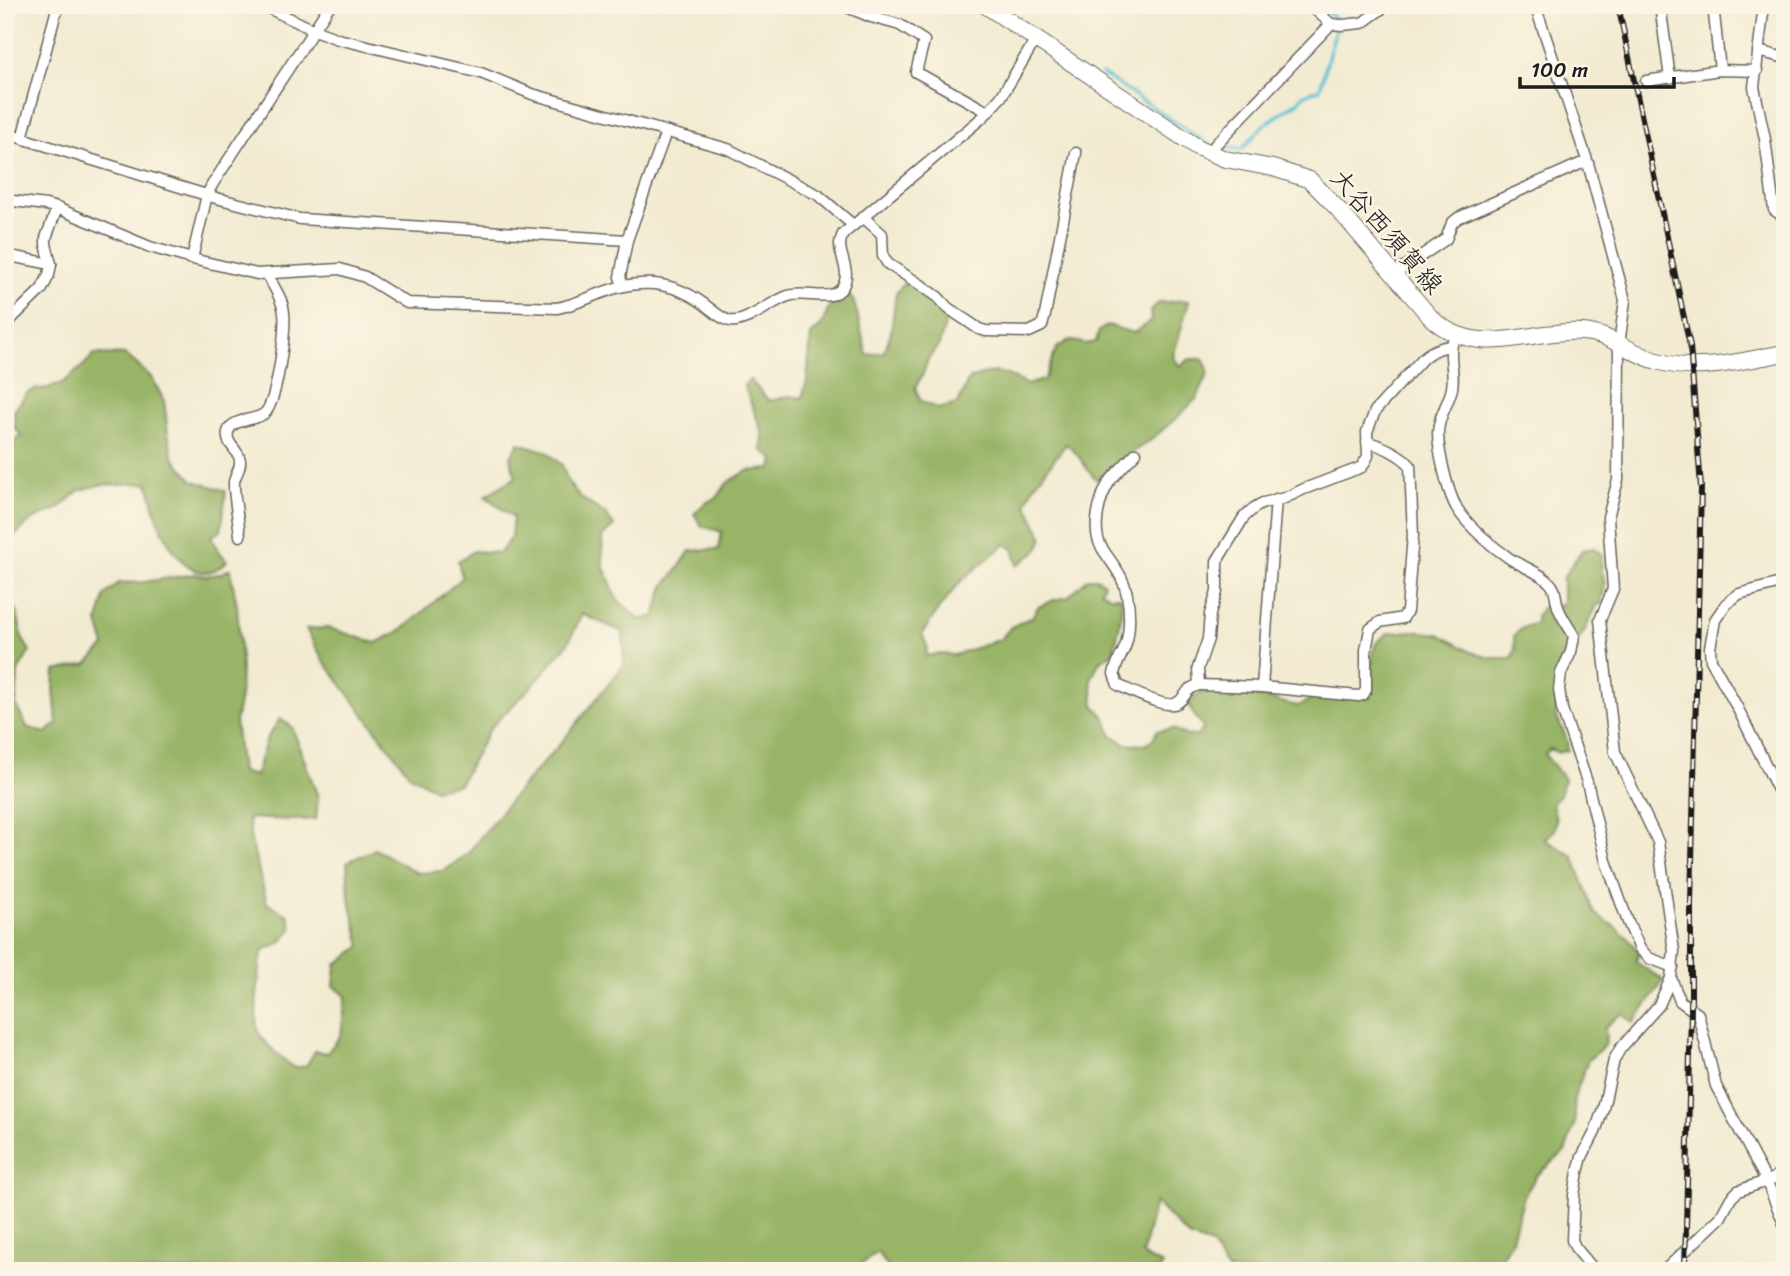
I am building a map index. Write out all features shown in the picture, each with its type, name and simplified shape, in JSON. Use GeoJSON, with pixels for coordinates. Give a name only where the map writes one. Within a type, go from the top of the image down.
{"type":"FeatureCollection","features":[{"type":"Feature","properties":{"kind":"main road","name":"大谷西須賀線"},"geometry":{"type":"LineString","coordinates":[[989,6],[1197,147],[1225,159],[1273,168],[1310,180],[1454,340],[1491,341],[1562,332],[1585,332],[1601,335],[1657,362],[1692,367],[1785,353]]}},
{"type":"Feature","properties":{"kind":"street"},"geometry":{"type":"LineString","coordinates":[[22,138],[58,5]]}},
{"type":"Feature","properties":{"kind":"street"},"geometry":{"type":"LineString","coordinates":[[262,5],[317,32],[338,39],[481,73],[532,94],[727,149],[818,195],[853,225]]}},
{"type":"Feature","properties":{"kind":"street"},"geometry":{"type":"LineString","coordinates":[[192,259],[207,195],[212,185],[317,32],[330,5]]}},
{"type":"Feature","properties":{"kind":"street"},"geometry":{"type":"LineString","coordinates":[[842,5],[871,17],[900,24],[924,41],[916,72],[988,112]]}},
{"type":"Feature","properties":{"kind":"street"},"geometry":{"type":"LineString","coordinates":[[1310,5],[1331,24],[1362,23],[1387,5]]}},
{"type":"Feature","properties":{"kind":"street"},"geometry":{"type":"LineString","coordinates":[[1535,5],[1588,163],[1625,300],[1619,345],[1618,480],[1608,517],[1613,589],[1600,620],[1615,752],[1658,842],[1674,951],[1672,973],[1660,1005],[1620,1049],[1614,1060],[1603,1109],[1578,1172],[1572,1240],[1595,1271]]}},
{"type":"Feature","properties":{"kind":"street"},"geometry":{"type":"LineString","coordinates":[[1660,5],[1670,78]]}},
{"type":"Feature","properties":{"kind":"street"},"geometry":{"type":"LineString","coordinates":[[1713,5],[1720,70]]}},
{"type":"Feature","properties":{"kind":"street"},"geometry":{"type":"LineString","coordinates":[[1764,5],[1754,87],[1766,139],[1774,210],[1785,215]]}},
{"type":"Feature","properties":{"kind":"street"},"geometry":{"type":"LineString","coordinates":[[1212,155],[1215,145],[1331,24]]}},
{"type":"Feature","properties":{"kind":"street"},"geometry":{"type":"LineString","coordinates":[[5,200],[57,208],[150,247],[257,274],[340,270],[365,277],[408,303],[557,308],[572,306],[623,286],[640,283],[680,289],[695,296],[726,321],[738,322],[786,297],[800,293],[835,295],[843,286],[847,272],[840,244],[843,234],[988,112],[1001,97],[1036,39]]}},
{"type":"Feature","properties":{"kind":"street"},"geometry":{"type":"LineString","coordinates":[[1758,51],[1785,58]]}},
{"type":"Feature","properties":{"kind":"street"},"geometry":{"type":"LineString","coordinates":[[1646,81],[1720,70],[1757,71]]}},
{"type":"Feature","properties":{"kind":"street"},"geometry":{"type":"LineString","coordinates":[[623,286],[620,277],[627,240],[666,131]]}},
{"type":"Feature","properties":{"kind":"street"},"geometry":{"type":"LineString","coordinates":[[5,133],[207,195],[300,219],[627,240]]}},
{"type":"Feature","properties":{"kind":"street"},"geometry":{"type":"LineString","coordinates":[[863,217],[882,234],[883,256],[888,264],[929,291],[948,308],[979,329],[1029,332],[1042,326],[1045,315],[1076,153]]}},
{"type":"Feature","properties":{"kind":"street"},"geometry":{"type":"LineString","coordinates":[[1393,275],[1446,239],[1452,223],[1458,218],[1580,164],[1588,163]]}},
{"type":"Feature","properties":{"kind":"street"},"geometry":{"type":"LineString","coordinates":[[5,325],[42,289],[49,275],[51,264],[46,238],[57,208]]}},
{"type":"Feature","properties":{"kind":"street"},"geometry":{"type":"LineString","coordinates":[[15,257],[51,264]]}},
{"type":"Feature","properties":{"kind":"street"},"geometry":{"type":"LineString","coordinates":[[240,536],[234,482],[240,462],[238,454],[230,444],[229,430],[233,424],[262,415],[270,406],[279,368],[284,326],[281,299],[267,274]]}},
{"type":"Feature","properties":{"kind":"street"},"geometry":{"type":"LineString","coordinates":[[1199,685],[1198,668],[1208,639],[1210,614],[1217,592],[1217,561],[1248,513],[1263,503],[1285,498],[1362,467],[1368,456],[1367,432],[1375,411],[1423,358],[1454,340],[1454,381],[1438,432],[1445,475],[1452,494],[1458,510],[1495,548],[1551,584],[1556,593],[1559,611],[1574,636],[1571,652],[1561,673],[1559,690],[1562,709],[1587,782],[1606,860],[1628,922],[1640,949],[1672,973],[1680,1001],[1698,1014],[1716,1086],[1767,1182],[1785,1226]]}},
{"type":"Feature","properties":{"kind":"street"},"geometry":{"type":"LineString","coordinates":[[1136,453],[1108,484],[1097,523],[1100,545],[1120,574],[1128,598],[1126,644],[1114,674],[1118,685],[1170,705],[1180,701],[1188,690],[1199,685],[1363,695],[1366,690],[1366,650],[1370,629],[1380,622],[1403,618],[1407,611],[1413,535],[1410,465],[1406,460],[1367,442]]}},
{"type":"Feature","properties":{"kind":"street"},"geometry":{"type":"LineString","coordinates":[[1262,687],[1276,499]]}},
{"type":"Feature","properties":{"kind":"street"},"geometry":{"type":"LineString","coordinates":[[1785,582],[1739,594],[1726,604],[1715,620],[1710,648],[1711,660],[1785,804]]}},
{"type":"Feature","properties":{"kind":"street"},"geometry":{"type":"LineString","coordinates":[[1660,1005],[1680,1001]]}},
{"type":"Feature","properties":{"kind":"street"},"geometry":{"type":"LineString","coordinates":[[1664,1271],[1720,1218],[1738,1191],[1775,1178],[1785,1165]]}},
{"type":"Feature","properties":{"kind":"green space"},"geometry":{"type":"Polygon","coordinates":[[[905,282],[930,298],[944,313],[945,325],[939,345],[928,359],[915,388],[921,401],[939,409],[957,404],[968,380],[998,372],[1027,385],[1044,380],[1057,348],[1069,340],[1086,344],[1096,342],[1099,331],[1108,325],[1133,333],[1151,321],[1150,310],[1160,302],[1189,301],[1173,357],[1180,366],[1190,359],[1203,359],[1208,369],[1207,377],[1197,398],[1151,440],[1097,480],[1066,444],[1034,486],[1026,503],[1043,538],[1038,549],[1017,566],[1014,550],[1005,544],[961,581],[922,634],[927,646],[926,656],[955,655],[1001,639],[1011,627],[1032,617],[1038,607],[1068,597],[1088,578],[1096,578],[1104,583],[1101,591],[1110,596],[1121,596],[1121,603],[1120,625],[1113,653],[1099,662],[1091,679],[1094,705],[1104,716],[1112,735],[1125,744],[1145,745],[1153,740],[1157,731],[1174,729],[1185,735],[1197,736],[1204,727],[1188,704],[1198,694],[1210,690],[1235,691],[1299,706],[1315,696],[1366,693],[1372,680],[1372,654],[1376,643],[1388,633],[1413,631],[1439,634],[1471,652],[1490,658],[1512,658],[1515,650],[1514,636],[1522,628],[1536,623],[1536,616],[1545,605],[1555,608],[1563,603],[1563,578],[1582,550],[1594,548],[1602,555],[1605,584],[1601,604],[1596,605],[1584,632],[1563,659],[1557,673],[1560,704],[1555,713],[1567,740],[1568,750],[1558,753],[1550,749],[1545,754],[1564,779],[1560,795],[1552,803],[1556,819],[1554,831],[1544,839],[1573,856],[1595,914],[1628,938],[1639,953],[1636,962],[1663,980],[1633,1023],[1622,1013],[1605,1027],[1606,1044],[1588,1060],[1574,1098],[1575,1123],[1565,1152],[1537,1175],[1524,1196],[1511,1242],[1493,1271],[1346,1271],[1330,1268],[1326,1271],[1228,1271],[1212,1245],[1190,1238],[1155,1202],[1142,1255],[1163,1265],[1159,1271],[891,1271],[877,1252],[853,1271],[5,1271],[5,593],[17,611],[22,638],[30,651],[18,671],[16,705],[27,727],[45,733],[57,724],[55,671],[87,664],[105,646],[98,622],[105,595],[119,583],[195,574],[205,576],[230,569],[237,606],[241,659],[240,697],[235,721],[241,772],[255,776],[267,738],[280,719],[292,727],[318,797],[316,819],[248,818],[267,903],[289,916],[292,929],[280,943],[262,951],[257,994],[257,1027],[266,1043],[294,1068],[306,1066],[315,1051],[327,1053],[341,1035],[346,996],[334,986],[336,965],[361,946],[349,897],[347,862],[375,849],[418,873],[444,871],[468,853],[624,665],[623,632],[582,614],[567,645],[534,684],[491,727],[459,784],[435,789],[410,775],[323,660],[306,629],[329,628],[376,643],[402,630],[462,578],[458,561],[474,551],[500,553],[511,537],[513,517],[485,496],[516,477],[510,458],[519,443],[547,452],[562,465],[568,482],[581,498],[605,514],[614,526],[602,537],[603,565],[617,599],[640,620],[655,616],[664,586],[690,551],[719,549],[722,532],[702,526],[694,514],[705,503],[717,498],[727,483],[747,471],[772,469],[774,459],[762,450],[763,434],[744,385],[750,380],[769,401],[790,396],[802,398],[807,381],[811,335],[822,325],[828,309],[847,292],[854,302],[867,355],[884,352],[891,332],[896,293],[905,282]]]}},
{"type":"Feature","properties":{"kind":"green space"},"geometry":{"type":"Polygon","coordinates":[[[94,354],[126,355],[152,378],[164,401],[173,457],[192,480],[226,491],[221,531],[211,536],[227,561],[215,570],[204,572],[194,569],[176,554],[158,520],[148,483],[99,485],[78,491],[60,508],[32,520],[5,544],[5,518],[8,514],[5,507],[5,445],[22,436],[15,428],[14,411],[27,393],[64,382],[94,354]]]}},
{"type":"Feature","properties":{"kind":"waterway"},"geometry":{"type":"LineString","coordinates":[[272,104],[337,5]]}},
{"type":"Feature","properties":{"kind":"waterway"},"geometry":{"type":"LineString","coordinates":[[1217,147],[1242,149],[1264,125],[1299,101],[1303,95],[1320,89],[1335,31],[1334,17],[1318,5]]}},
{"type":"Feature","properties":{"kind":"waterway"},"geometry":{"type":"LineString","coordinates":[[1102,74],[1207,143]]}},
{"type":"Feature","properties":{"kind":"railway"},"geometry":{"type":"LineString","coordinates":[[1618,5],[1690,346],[1701,487],[1685,1271]]}}]}
